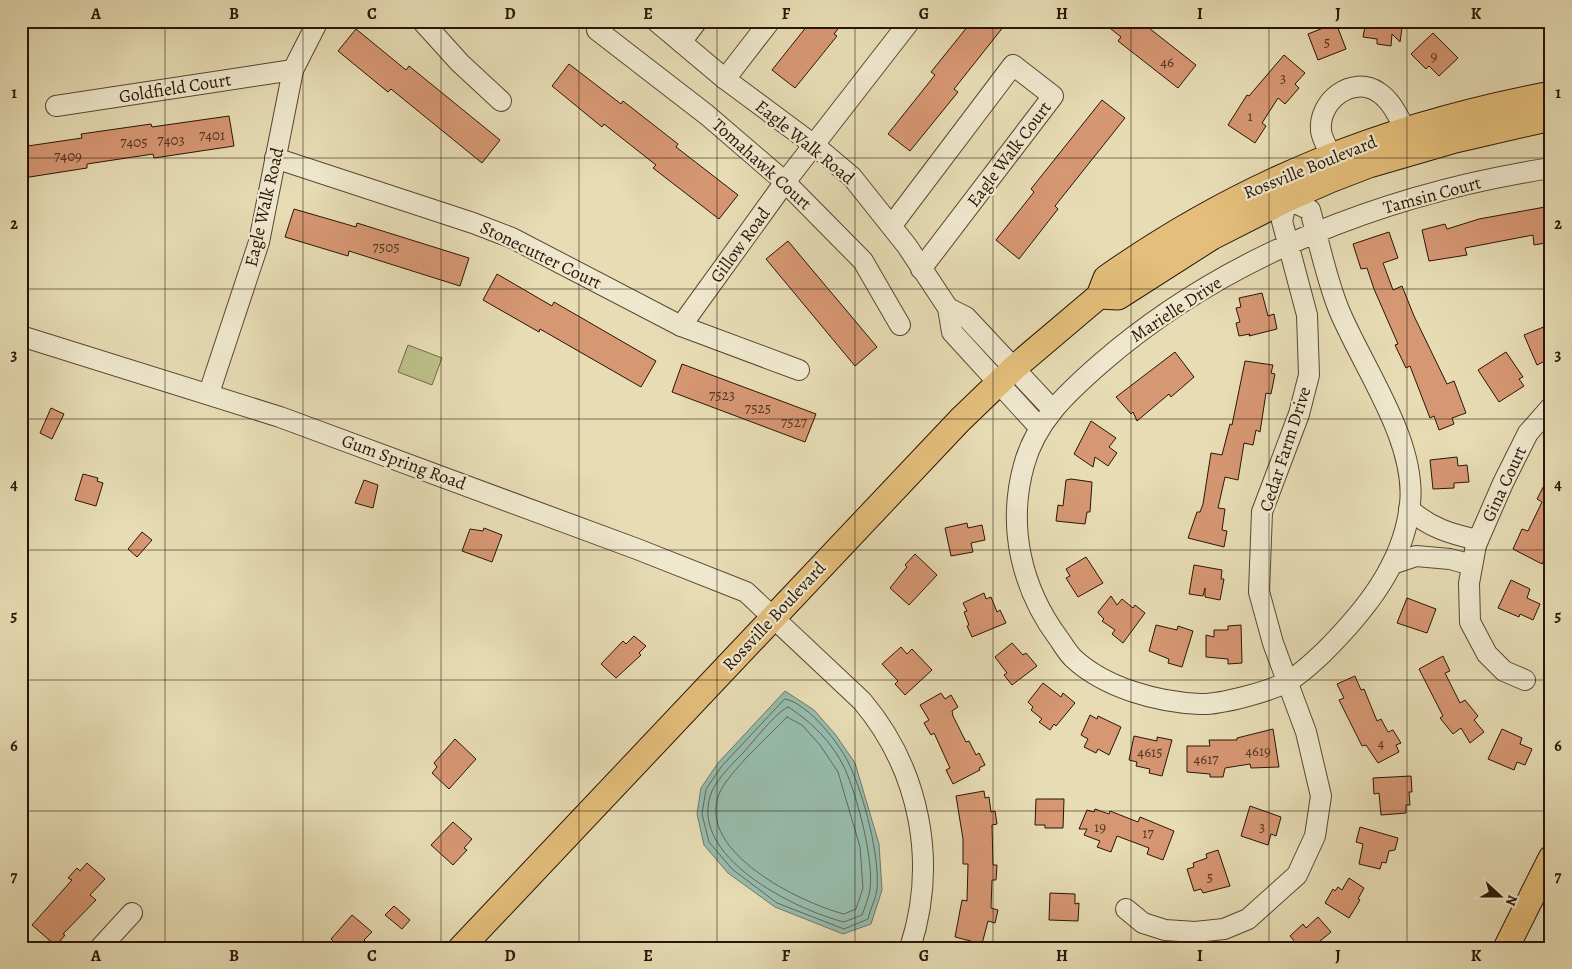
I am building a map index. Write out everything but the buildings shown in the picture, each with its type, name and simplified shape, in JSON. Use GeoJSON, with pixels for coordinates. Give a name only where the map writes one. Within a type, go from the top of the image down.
{"type":"FeatureCollection","features":[{"type":"Feature","properties":{"kind":"main road","name":"Rossville Boulevard"},"geometry":{"type":"LineString","coordinates":[[461,948],[1005,376],[1099,296],[1106,278],[1169,235],[1261,185],[1331,156],[1405,129],[1551,94]]}},
{"type":"Feature","properties":{"kind":"main road","name":"Rossville Boulevard"},"geometry":{"type":"LineString","coordinates":[[1099,296],[1118,297],[1196,246],[1287,199],[1330,180],[1406,153],[1551,118]]}},
{"type":"Feature","properties":{"kind":"main road"},"geometry":{"type":"LineString","coordinates":[[1506,948],[1551,858]]}},
{"type":"Feature","properties":{"kind":"street","name":"Eagle Walk Road"},"geometry":{"type":"LineString","coordinates":[[209,393],[259,242],[293,70],[318,21]]}},
{"type":"Feature","properties":{"kind":"street"},"geometry":{"type":"LineString","coordinates":[[422,21],[460,63],[501,101]]}},
{"type":"Feature","properties":{"kind":"street","name":"Eagle Walk Road"},"geometry":{"type":"LineString","coordinates":[[656,21],[725,79],[814,145],[852,177],[892,225],[948,308],[966,317],[1005,376]]}},
{"type":"Feature","properties":{"kind":"street"},"geometry":{"type":"LineString","coordinates":[[680,42],[697,21]]}},
{"type":"Feature","properties":{"kind":"street"},"geometry":{"type":"LineString","coordinates":[[725,79],[770,21]]}},
{"type":"Feature","properties":{"kind":"street","name":"Gillow Road"},"geometry":{"type":"LineString","coordinates":[[681,326],[785,182],[910,21]]}},
{"type":"Feature","properties":{"kind":"street","name":"Tomahawk Court"},"geometry":{"type":"LineString","coordinates":[[596,30],[707,115],[785,182],[863,260],[900,325]]}},
{"type":"Feature","properties":{"kind":"street","name":"Eagle Walk Court"},"geometry":{"type":"LineString","coordinates":[[892,225],[1013,66],[1053,96],[921,269]]}},
{"type":"Feature","properties":{"kind":"street","name":"Goldfield Court"},"geometry":{"type":"LineString","coordinates":[[56,106],[293,70]]}},
{"type":"Feature","properties":{"kind":"street"},"geometry":{"type":"LineString","coordinates":[[1331,156],[1321,131],[1322,118],[1334,96],[1345,89],[1355,87],[1376,91],[1392,107],[1405,129]]}},
{"type":"Feature","properties":{"kind":"street","name":"Stonecutter Court"},"geometry":{"type":"LineString","coordinates":[[275,158],[473,223],[512,238],[681,326],[799,370]]}},
{"type":"Feature","properties":{"kind":"street","name":"Tamsin Court"},"geometry":{"type":"LineString","coordinates":[[1317,233],[1387,206],[1442,190],[1551,168]]}},
{"type":"Feature","properties":{"kind":"street"},"geometry":{"type":"LineString","coordinates":[[1287,199],[1310,210],[1338,307],[1394,422],[1404,450],[1410,495],[1403,536],[1384,581],[1351,625],[1317,659],[1287,683]]}},
{"type":"Feature","properties":{"kind":"street","name":"Cedar Farm Drive"},"geometry":{"type":"LineString","coordinates":[[1126,909],[1143,923],[1165,930],[1194,932],[1224,929],[1248,919],[1297,875],[1315,836],[1321,796],[1306,732],[1273,643],[1259,592],[1262,512],[1300,414],[1310,375],[1307,315],[1282,221],[1287,199]]}},
{"type":"Feature","properties":{"kind":"street","name":"Marielle Drive"},"geometry":{"type":"LineString","coordinates":[[1287,683],[1241,697],[1203,704],[1160,698],[1131,691],[1100,677],[1073,658],[1043,618],[1023,572],[1015,523],[1024,465],[1039,427],[1052,409],[1133,336],[1213,283],[1289,243],[1317,233]]}},
{"type":"Feature","properties":{"kind":"street"},"geometry":{"type":"LineString","coordinates":[[1307,315],[1338,307]]}},
{"type":"Feature","properties":{"kind":"street","name":"Gum Spring Road"},"geometry":{"type":"LineString","coordinates":[[21,336],[209,393],[360,446],[637,548],[746,592],[845,684],[876,717],[900,759],[911,786],[923,844],[924,873],[921,901],[910,948]]}},
{"type":"Feature","properties":{"kind":"street"},"geometry":{"type":"LineString","coordinates":[[1005,376],[1052,409]]}},
{"type":"Feature","properties":{"kind":"street"},"geometry":{"type":"LineString","coordinates":[[1005,376],[1039,427]]}},
{"type":"Feature","properties":{"kind":"street","name":"Gina Court"},"geometry":{"type":"LineString","coordinates":[[1525,680],[1504,671],[1487,654],[1470,622],[1469,583],[1478,540],[1528,433],[1551,407]]}},
{"type":"Feature","properties":{"kind":"street","name":"Gina Court"},"geometry":{"type":"LineString","coordinates":[[1409,509],[1423,522],[1449,534],[1478,540]]}},
{"type":"Feature","properties":{"kind":"street"},"geometry":{"type":"LineString","coordinates":[[1392,564],[1416,556],[1450,559],[1472,565]]}},
{"type":"Feature","properties":{"kind":"street"},"geometry":{"type":"LineString","coordinates":[[100,948],[132,913]]}},
{"type":"Feature","properties":{"kind":"green space"},"geometry":{"type":"Polygon","coordinates":[[[408,345],[442,358],[432,385],[398,372],[408,345]]]}},
{"type":"Feature","properties":{"kind":"water"},"geometry":{"type":"Polygon","coordinates":[[[785,691],[814,710],[835,734],[855,763],[879,844],[882,890],[871,924],[843,934],[775,907],[728,873],[704,845],[697,814],[701,788],[718,763],[785,691]]]}}]}
